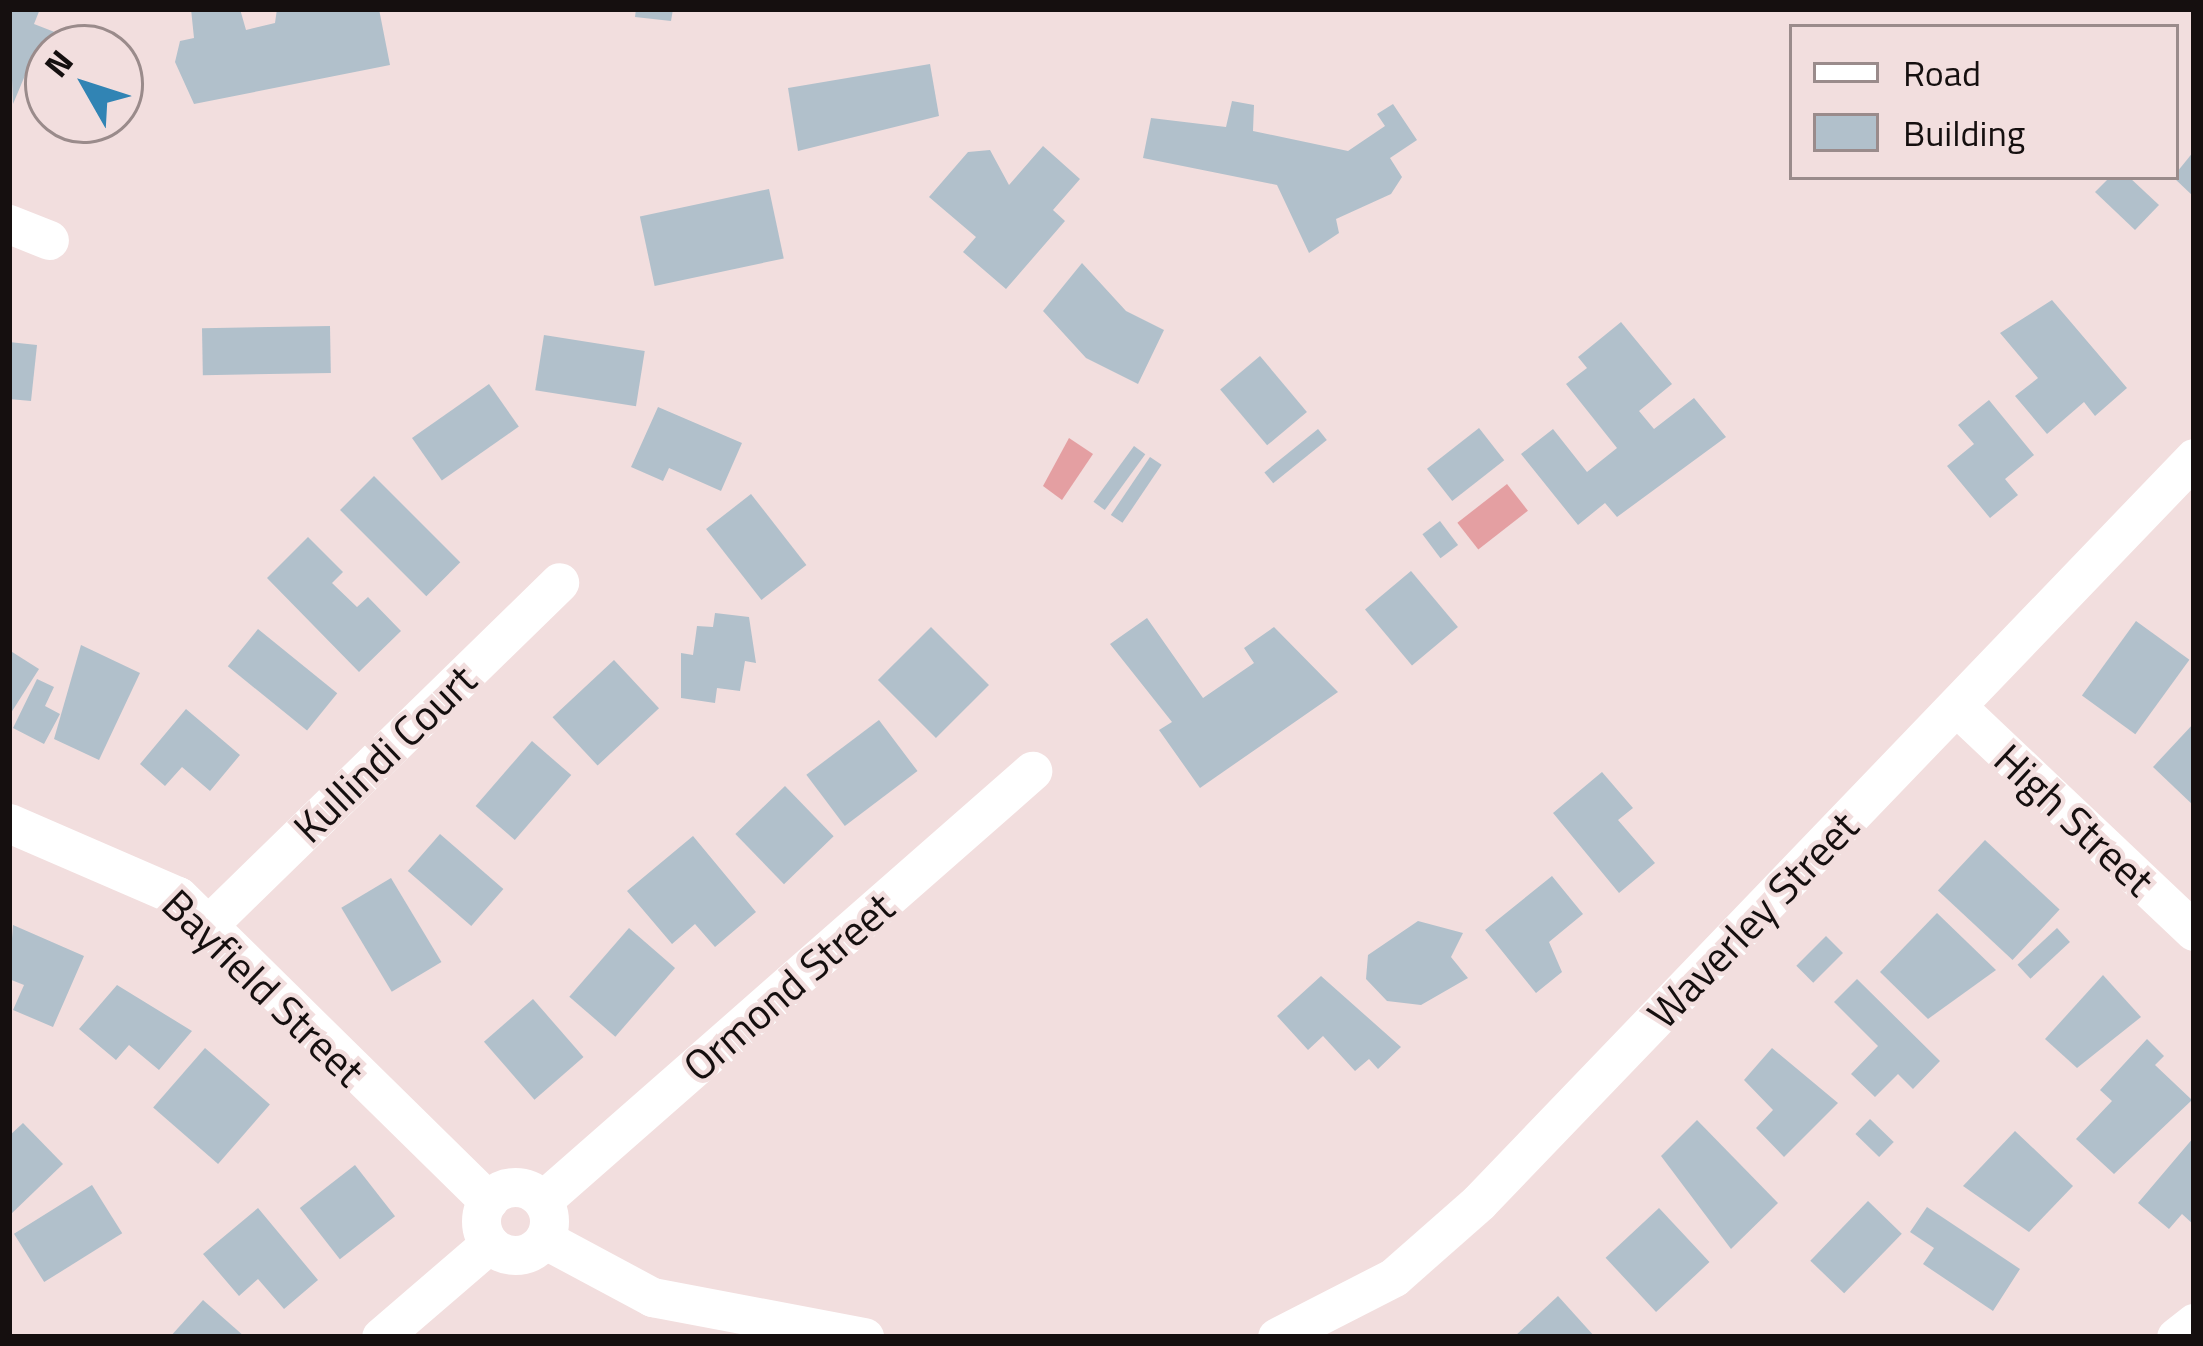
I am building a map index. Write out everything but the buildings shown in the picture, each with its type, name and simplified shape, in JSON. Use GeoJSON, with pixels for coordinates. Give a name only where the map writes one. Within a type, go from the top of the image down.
{"type":"FeatureCollection","features":[{"type":"Feature","properties":{"kind":"street"},"geometry":{"type":"LineString","coordinates":[[9,224],[49,240]]}},
{"type":"Feature","properties":{"kind":"street","name":"Waverley Street"},"geometry":{"type":"LineString","coordinates":[[1277,1337],[1394,1276],[1479,1202],[2194,458]]}},
{"type":"Feature","properties":{"kind":"street","name":"Kullindi Court"},"geometry":{"type":"LineString","coordinates":[[210,923],[559,582]]}},
{"type":"Feature","properties":{"kind":"street","name":"High Street"},"geometry":{"type":"LineString","coordinates":[[1957,707],[2194,931]]}},
{"type":"Feature","properties":{"kind":"street","name":"Ormond Street"},"geometry":{"type":"LineString","coordinates":[[543,1220],[1032,771]]}},
{"type":"Feature","properties":{"kind":"street","name":"Bayfield Street"},"geometry":{"type":"LineString","coordinates":[[9,823],[143,875],[210,923],[488,1201]]}},
{"type":"Feature","properties":{"kind":"street"},"geometry":{"type":"LineString","coordinates":[[489,1244],[488,1201],[519,1187],[543,1220],[652,1298],[864,1337]]}},
{"type":"Feature","properties":{"kind":"street"},"geometry":{"type":"LineString","coordinates":[[489,1244],[517,1255],[543,1220]]}},
{"type":"Feature","properties":{"kind":"street"},"geometry":{"type":"LineString","coordinates":[[381,1337],[489,1244]]}},
{"type":"Feature","properties":{"kind":"street"},"geometry":{"type":"LineString","coordinates":[[2176,1337],[2194,1323]]}},
{"type":"Feature","properties":{"kind":"shaded area"},"geometry":{"type":"Polygon","coordinates":[[[1069,438],[1093,454],[1062,500],[1043,486],[1069,438]]]}},
{"type":"Feature","properties":{"kind":"shaded area"},"geometry":{"type":"Polygon","coordinates":[[[1507,484],[1528,511],[1478,550],[1457,523],[1507,484]]]}}]}
